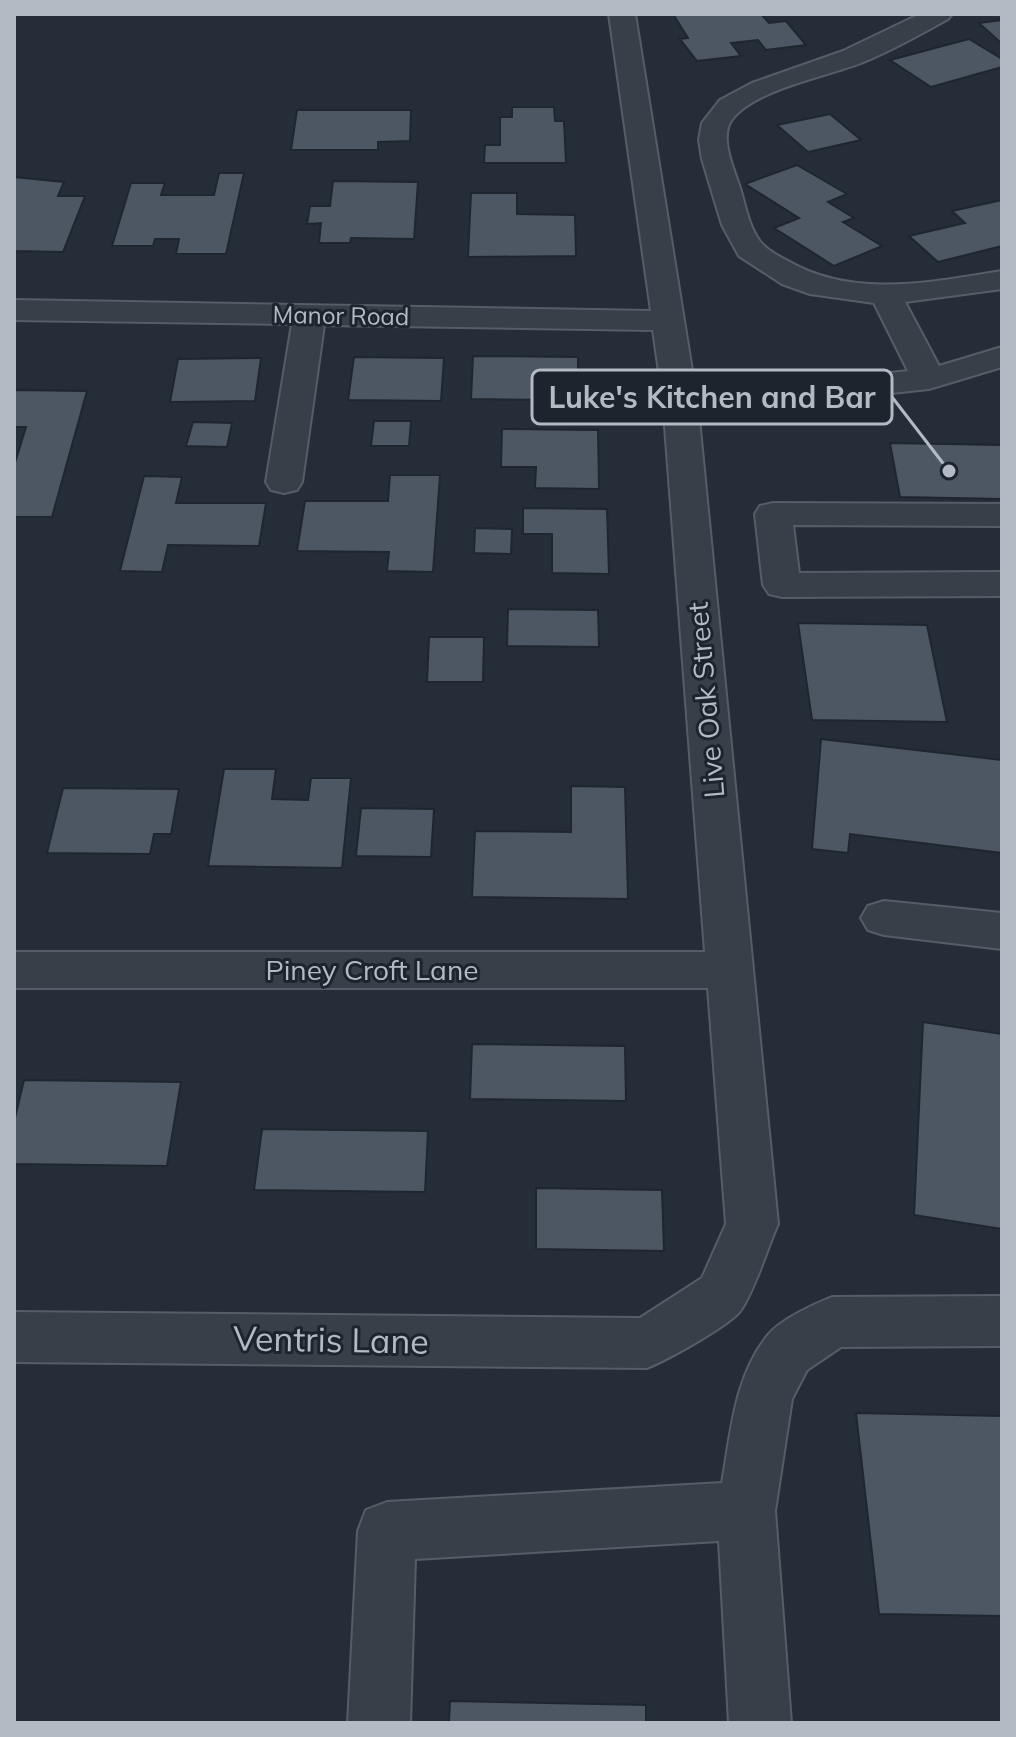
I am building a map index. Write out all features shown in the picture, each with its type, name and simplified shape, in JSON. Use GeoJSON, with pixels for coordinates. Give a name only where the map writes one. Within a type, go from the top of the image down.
{"type":"FeatureCollection","features":[{"type":"Feature","properties":{"kind":"street","name":"Live Oak Street"},"geometry":{"type":"LineString","coordinates":[[622,14],[680,400],[752,1224],[721,1295],[647,1343]]}},
{"type":"Feature","properties":{"kind":"street"},"geometry":{"type":"LineString","coordinates":[[939,14],[849,59],[744,95],[719,116],[713,137],[734,220],[749,249],[786,276],[837,291],[885,293],[941,290],[1002,280]]}},
{"type":"Feature","properties":{"kind":"street"},"geometry":{"type":"LineString","coordinates":[[885,293],[929,379]]}},
{"type":"Feature","properties":{"kind":"street","name":"Manor Road"},"geometry":{"type":"LineString","coordinates":[[14,310],[668,321]]}},
{"type":"Feature","properties":{"kind":"street"},"geometry":{"type":"LineString","coordinates":[[284,482],[309,315]]}},
{"type":"Feature","properties":{"kind":"street"},"geometry":{"type":"LineString","coordinates":[[680,400],[770,396],[929,379],[1002,357]]}},
{"type":"Feature","properties":{"kind":"street"},"geometry":{"type":"LineString","coordinates":[[1002,515],[773,514],[782,585],[1002,584]]}},
{"type":"Feature","properties":{"kind":"street"},"geometry":{"type":"LineString","coordinates":[[884,918],[1002,931]]}},
{"type":"Feature","properties":{"kind":"street","name":"Piney Croft Lane"},"geometry":{"type":"LineString","coordinates":[[14,970],[730,970]]}},
{"type":"Feature","properties":{"kind":"street"},"geometry":{"type":"LineString","coordinates":[[760,1723],[746,1511],[765,1395],[788,1352],[832,1322],[1002,1321]]}},
{"type":"Feature","properties":{"kind":"street","name":"Ventris Lane"},"geometry":{"type":"LineString","coordinates":[[14,1337],[647,1343]]}},
{"type":"Feature","properties":{"kind":"street"},"geometry":{"type":"LineString","coordinates":[[379,1723],[387,1531],[746,1511]]}},
{"type":"Feature","properties":{"kind":"building"},"geometry":{"type":"Polygon","coordinates":[[[673,14],[761,14],[769,23],[786,21],[806,45],[766,50],[758,40],[731,43],[741,56],[697,61],[680,39],[688,38],[673,14]]]}},
{"type":"Feature","properties":{"kind":"building"},"geometry":{"type":"Polygon","coordinates":[[[1002,20],[1002,44],[979,23],[1002,20]]]}},
{"type":"Feature","properties":{"kind":"building"},"geometry":{"type":"Polygon","coordinates":[[[969,39],[1002,59],[1002,67],[931,87],[890,60],[969,39]]]}},
{"type":"Feature","properties":{"kind":"building"},"geometry":{"type":"Polygon","coordinates":[[[512,107],[554,107],[555,121],[564,121],[566,163],[484,163],[485,145],[500,145],[500,117],[512,117],[512,107]]]}},
{"type":"Feature","properties":{"kind":"building"},"geometry":{"type":"Polygon","coordinates":[[[297,110],[411,110],[410,141],[378,142],[378,150],[291,150],[297,110]]]}},
{"type":"Feature","properties":{"kind":"building"},"geometry":{"type":"Polygon","coordinates":[[[830,114],[861,140],[808,152],[777,125],[830,114]]]}},
{"type":"Feature","properties":{"kind":"building"},"geometry":{"type":"Polygon","coordinates":[[[797,165],[847,194],[828,202],[854,218],[843,222],[882,246],[834,266],[774,228],[799,218],[745,184],[797,165]]]}},
{"type":"Feature","properties":{"kind":"building"},"geometry":{"type":"Polygon","coordinates":[[[219,173],[244,173],[226,254],[176,254],[179,239],[155,239],[153,246],[112,246],[131,183],[165,183],[161,195],[214,195],[219,173]]]}},
{"type":"Feature","properties":{"kind":"building"},"geometry":{"type":"Polygon","coordinates":[[[14,177],[64,182],[58,196],[85,196],[63,252],[14,251],[14,177]]]}},
{"type":"Feature","properties":{"kind":"building"},"geometry":{"type":"Polygon","coordinates":[[[333,181],[418,182],[414,239],[351,238],[350,243],[319,243],[321,223],[307,224],[310,206],[330,206],[333,181]]]}},
{"type":"Feature","properties":{"kind":"building"},"geometry":{"type":"Polygon","coordinates":[[[471,193],[517,193],[517,214],[575,215],[576,256],[468,257],[471,193]]]}},
{"type":"Feature","properties":{"kind":"building"},"geometry":{"type":"Polygon","coordinates":[[[1002,200],[1002,246],[938,262],[909,236],[965,223],[952,211],[1002,200]]]}},
{"type":"Feature","properties":{"kind":"building"},"geometry":{"type":"Polygon","coordinates":[[[473,356],[578,357],[578,373],[602,373],[603,414],[551,413],[551,400],[471,399],[473,356]]]}},
{"type":"Feature","properties":{"kind":"building"},"geometry":{"type":"Polygon","coordinates":[[[354,357],[444,358],[441,401],[348,400],[354,357]]]}},
{"type":"Feature","properties":{"kind":"building"},"geometry":{"type":"Polygon","coordinates":[[[261,358],[255,401],[170,402],[178,359],[261,358]]]}},
{"type":"Feature","properties":{"kind":"building"},"geometry":{"type":"Polygon","coordinates":[[[14,390],[87,391],[52,517],[14,517],[14,466],[26,427],[14,427],[14,390]]]}},
{"type":"Feature","properties":{"kind":"building"},"geometry":{"type":"Polygon","coordinates":[[[374,421],[411,421],[409,446],[371,446],[374,421]]]}},
{"type":"Feature","properties":{"kind":"building"},"geometry":{"type":"Polygon","coordinates":[[[193,422],[232,423],[227,447],[186,446],[193,422]]]}},
{"type":"Feature","properties":{"kind":"building"},"geometry":{"type":"Polygon","coordinates":[[[502,429],[598,430],[599,489],[535,488],[536,467],[501,467],[502,429]]]}},
{"type":"Feature","properties":{"kind":"building"},"geometry":{"type":"Polygon","coordinates":[[[890,443],[1002,445],[1002,499],[900,497],[890,443]]]}},
{"type":"Feature","properties":{"kind":"building"},"geometry":{"type":"Polygon","coordinates":[[[390,475],[440,475],[433,572],[387,571],[389,552],[297,551],[305,501],[388,501],[390,475]]]}},
{"type":"Feature","properties":{"kind":"building"},"geometry":{"type":"Polygon","coordinates":[[[144,476],[182,477],[176,503],[266,503],[259,546],[168,545],[162,572],[120,571],[144,476]]]}},
{"type":"Feature","properties":{"kind":"building"},"geometry":{"type":"Polygon","coordinates":[[[523,508],[607,509],[609,574],[552,573],[552,534],[523,534],[523,508]]]}},
{"type":"Feature","properties":{"kind":"building"},"geometry":{"type":"Polygon","coordinates":[[[475,528],[512,529],[511,554],[474,553],[475,528]]]}},
{"type":"Feature","properties":{"kind":"building"},"geometry":{"type":"Polygon","coordinates":[[[508,609],[598,610],[599,647],[507,646],[508,609]]]}},
{"type":"Feature","properties":{"kind":"building"},"geometry":{"type":"Polygon","coordinates":[[[798,623],[927,625],[947,722],[812,720],[798,623]]]}},
{"type":"Feature","properties":{"kind":"building"},"geometry":{"type":"Polygon","coordinates":[[[429,637],[484,637],[483,682],[427,682],[429,637]]]}},
{"type":"Feature","properties":{"kind":"building"},"geometry":{"type":"Polygon","coordinates":[[[821,739],[1002,760],[1002,853],[850,834],[848,853],[812,849],[821,739]]]}},
{"type":"Feature","properties":{"kind":"building"},"geometry":{"type":"Polygon","coordinates":[[[224,769],[276,769],[272,799],[308,800],[311,778],[351,778],[342,868],[208,866],[224,769]]]}},
{"type":"Feature","properties":{"kind":"building"},"geometry":{"type":"Polygon","coordinates":[[[571,786],[625,787],[628,899],[472,897],[475,831],[571,832],[571,786]]]}},
{"type":"Feature","properties":{"kind":"building"},"geometry":{"type":"Polygon","coordinates":[[[63,788],[179,789],[171,834],[154,834],[150,854],[47,853],[63,788]]]}},
{"type":"Feature","properties":{"kind":"building"},"geometry":{"type":"Polygon","coordinates":[[[361,808],[434,809],[431,857],[356,856],[361,808]]]}},
{"type":"Feature","properties":{"kind":"building"},"geometry":{"type":"Polygon","coordinates":[[[923,1022],[1002,1034],[1002,1229],[914,1215],[923,1022]]]}},
{"type":"Feature","properties":{"kind":"building"},"geometry":{"type":"Polygon","coordinates":[[[472,1044],[625,1046],[626,1101],[470,1099],[472,1044]]]}},
{"type":"Feature","properties":{"kind":"building"},"geometry":{"type":"Polygon","coordinates":[[[24,1080],[181,1082],[167,1166],[14,1164],[14,1122],[24,1080]]]}},
{"type":"Feature","properties":{"kind":"building"},"geometry":{"type":"Polygon","coordinates":[[[262,1129],[428,1131],[425,1192],[254,1190],[262,1129]]]}},
{"type":"Feature","properties":{"kind":"building"},"geometry":{"type":"Polygon","coordinates":[[[536,1188],[662,1190],[664,1251],[536,1249],[536,1188]]]}},
{"type":"Feature","properties":{"kind":"building"},"geometry":{"type":"Polygon","coordinates":[[[856,1413],[1002,1416],[1002,1616],[879,1614],[856,1413]]]}},
{"type":"Feature","properties":{"kind":"building"},"geometry":{"type":"Polygon","coordinates":[[[450,1701],[646,1705],[646,1723],[449,1723],[450,1701]]]}},
{"type":"Feature","properties":{"kind":"place","name":"Luke's Kitchen and Bar"},"geometry":{"type":"Point","coordinates":[949,471]}}]}
